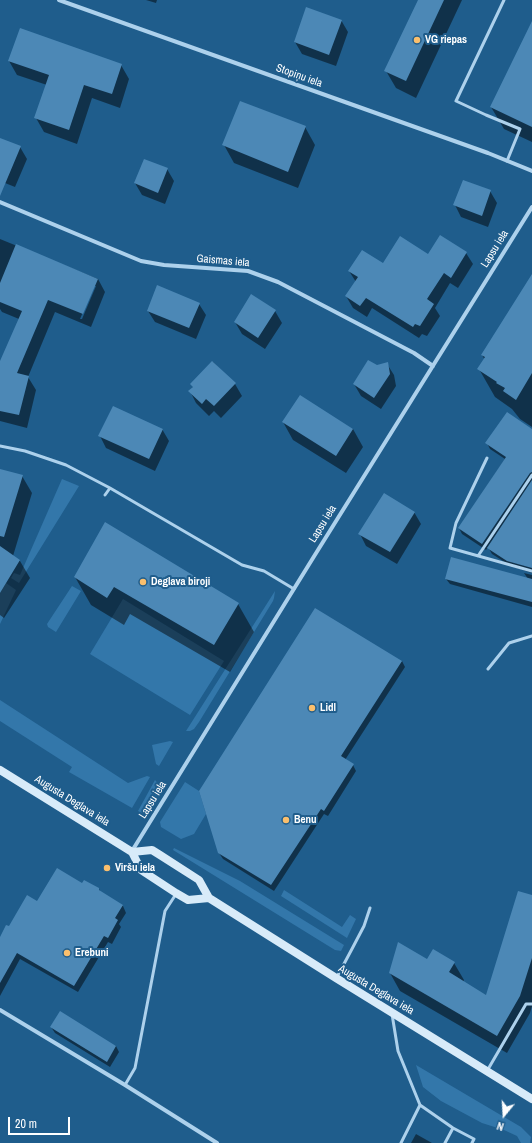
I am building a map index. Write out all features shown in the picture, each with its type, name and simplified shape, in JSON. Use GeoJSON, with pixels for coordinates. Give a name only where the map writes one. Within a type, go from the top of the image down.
{"type":"FeatureCollection","features":[{"type":"Feature","properties":{"kind":"main road","name":"Augusta Deglava iela"},"geometry":{"type":"LineString","coordinates":[[0,770],[132,852],[152,850],[199,880],[209,898],[532,1099]]}},
{"type":"Feature","properties":{"kind":"main road"},"geometry":{"type":"LineString","coordinates":[[132,852],[141,870],[176,893],[188,900],[209,898]]}},
{"type":"Feature","properties":{"kind":"street","name":"Stopiņu iela"},"geometry":{"type":"LineString","coordinates":[[59,0],[466,145],[532,172]]}},
{"type":"Feature","properties":{"kind":"street","name":"Gaismas iela"},"geometry":{"type":"LineString","coordinates":[[0,202],[141,261],[164,265],[248,271],[278,282],[414,353],[433,366]]}},
{"type":"Feature","properties":{"kind":"street","name":"Lapsu iela"},"geometry":{"type":"LineString","coordinates":[[132,852],[532,207]]}},
{"type":"Feature","properties":{"kind":"street"},"geometry":{"type":"LineString","coordinates":[[0,1010],[125,1085],[217,1143]]}},
{"type":"Feature","properties":{"kind":"lane"},"geometry":{"type":"LineString","coordinates":[[504,0],[456,101],[520,129],[507,161]]}},
{"type":"Feature","properties":{"kind":"lane"},"geometry":{"type":"LineString","coordinates":[[0,446],[25,451],[66,465],[110,488],[242,565],[264,572],[294,589]]}},
{"type":"Feature","properties":{"kind":"lane"},"geometry":{"type":"LineString","coordinates":[[487,458],[456,523],[450,548],[532,571]]}},
{"type":"Feature","properties":{"kind":"lane"},"geometry":{"type":"LineString","coordinates":[[478,556],[532,475]]}},
{"type":"Feature","properties":{"kind":"lane"},"geometry":{"type":"LineString","coordinates":[[105,495],[110,488]]}},
{"type":"Feature","properties":{"kind":"lane"},"geometry":{"type":"LineString","coordinates":[[488,669],[509,643],[532,636]]}},
{"type":"Feature","properties":{"kind":"lane"},"geometry":{"type":"LineString","coordinates":[[125,1085],[135,1068],[165,911],[176,893]]}},
{"type":"Feature","properties":{"kind":"lane"},"geometry":{"type":"LineString","coordinates":[[336,978],[364,926],[370,908]]}},
{"type":"Feature","properties":{"kind":"lane"},"geometry":{"type":"LineString","coordinates":[[487,1071],[526,1004],[532,1004]]}},
{"type":"Feature","properties":{"kind":"lane"},"geometry":{"type":"LineString","coordinates":[[392,1012],[398,1051],[420,1105],[453,1128],[474,1139],[472,1143]]}},
{"type":"Feature","properties":{"kind":"lane"},"geometry":{"type":"LineString","coordinates":[[401,1143],[420,1105]]}},
{"type":"Feature","properties":{"kind":"lane"},"geometry":{"type":"LineString","coordinates":[[445,1143],[453,1128]]}},
{"type":"Feature","properties":{"kind":"shaded area"},"geometry":{"type":"Polygon","coordinates":[[[62,479],[79,486],[19,583],[11,578],[14,573],[20,575],[62,479]]]}},
{"type":"Feature","properties":{"kind":"shaded area"},"geometry":{"type":"Polygon","coordinates":[[[6,583],[16,590],[0,624],[0,593],[6,583]]]}},
{"type":"Feature","properties":{"kind":"shaded area"},"geometry":{"type":"Polygon","coordinates":[[[72,586],[81,591],[56,632],[48,627],[47,624],[72,586]]]}},
{"type":"Feature","properties":{"kind":"shaded area"},"geometry":{"type":"Polygon","coordinates":[[[275,591],[273,601],[199,722],[194,729],[186,731],[275,591]]]}},
{"type":"Feature","properties":{"kind":"shaded area"},"geometry":{"type":"Polygon","coordinates":[[[123,599],[224,661],[190,715],[90,654],[123,599]]]}},
{"type":"Feature","properties":{"kind":"shaded area"},"geometry":{"type":"Polygon","coordinates":[[[0,700],[128,783],[147,776],[150,777],[132,808],[69,772],[72,767],[0,721],[0,700]]]}},
{"type":"Feature","properties":{"kind":"shaded area"},"geometry":{"type":"Polygon","coordinates":[[[170,741],[173,742],[159,766],[156,764],[152,745],[170,741]]]}},
{"type":"Feature","properties":{"kind":"shaded area"},"geometry":{"type":"Polygon","coordinates":[[[155,780],[159,785],[159,793],[144,815],[138,811],[155,780]]]}},
{"type":"Feature","properties":{"kind":"shaded area"},"geometry":{"type":"Polygon","coordinates":[[[185,782],[199,791],[206,814],[194,834],[181,839],[161,827],[160,822],[185,782]]]}},
{"type":"Feature","properties":{"kind":"shaded area"},"geometry":{"type":"Polygon","coordinates":[[[174,848],[240,881],[344,945],[341,951],[335,950],[173,850],[174,848]]]}},
{"type":"Feature","properties":{"kind":"shaded area"},"geometry":{"type":"Polygon","coordinates":[[[284,890],[342,927],[350,915],[356,919],[347,938],[281,896],[284,890]]]}},
{"type":"Feature","properties":{"kind":"shaded area"},"geometry":{"type":"Polygon","coordinates":[[[416,1065],[521,1127],[531,1137],[530,1143],[521,1143],[517,1136],[482,1123],[441,1101],[423,1087],[416,1065]]]}},
{"type":"Feature","properties":{"kind":"building"},"geometry":{"type":"Polygon","coordinates":[[[418,0],[444,0],[406,81],[384,71],[418,0]]]}},
{"type":"Feature","properties":{"kind":"building"},"geometry":{"type":"Polygon","coordinates":[[[306,7],[342,20],[329,55],[294,42],[306,7]]]}},
{"type":"Feature","properties":{"kind":"building"},"geometry":{"type":"Polygon","coordinates":[[[532,21],[532,127],[490,107],[532,21]]]}},
{"type":"Feature","properties":{"kind":"building"},"geometry":{"type":"Polygon","coordinates":[[[20,28],[122,64],[112,94],[84,85],[69,130],[34,118],[49,75],[8,61],[20,28]]]}},
{"type":"Feature","properties":{"kind":"building"},"geometry":{"type":"Polygon","coordinates":[[[240,101],[306,126],[288,172],[222,145],[240,101]]]}},
{"type":"Feature","properties":{"kind":"building"},"geometry":{"type":"Polygon","coordinates":[[[0,138],[21,146],[0,196],[0,138]]]}},
{"type":"Feature","properties":{"kind":"building"},"geometry":{"type":"Polygon","coordinates":[[[144,159],[168,168],[158,193],[134,183],[144,159]]]}},
{"type":"Feature","properties":{"kind":"building"},"geometry":{"type":"Polygon","coordinates":[[[463,180],[491,190],[482,216],[453,205],[463,180]]]}},
{"type":"Feature","properties":{"kind":"building"},"geometry":{"type":"Polygon","coordinates":[[[440,235],[467,252],[451,278],[444,273],[427,299],[434,304],[420,326],[415,324],[413,327],[366,298],[360,306],[345,296],[358,277],[348,271],[362,250],[383,263],[400,236],[428,254],[440,235]]]}},
{"type":"Feature","properties":{"kind":"building"},"geometry":{"type":"Polygon","coordinates":[[[16,244],[98,279],[83,314],[48,300],[17,373],[29,376],[19,415],[0,411],[0,361],[22,311],[0,302],[0,283],[16,244]]]}},
{"type":"Feature","properties":{"kind":"building"},"geometry":{"type":"Polygon","coordinates":[[[532,274],[532,373],[516,400],[503,391],[505,388],[477,369],[485,357],[481,355],[532,274]]]}},
{"type":"Feature","properties":{"kind":"building"},"geometry":{"type":"Polygon","coordinates":[[[157,285],[200,303],[189,328],[147,311],[157,285]]]}},
{"type":"Feature","properties":{"kind":"building"},"geometry":{"type":"Polygon","coordinates":[[[251,294],[276,310],[258,338],[234,322],[251,294]]]}},
{"type":"Feature","properties":{"kind":"building"},"geometry":{"type":"Polygon","coordinates":[[[368,360],[377,365],[388,362],[390,374],[374,398],[353,384],[368,360]]]}},
{"type":"Feature","properties":{"kind":"building"},"geometry":{"type":"Polygon","coordinates":[[[212,361],[236,383],[214,406],[206,399],[202,404],[188,391],[193,387],[190,384],[212,361]]]}},
{"type":"Feature","properties":{"kind":"building"},"geometry":{"type":"Polygon","coordinates":[[[300,395],[353,429],[336,456],[282,422],[300,395]]]}},
{"type":"Feature","properties":{"kind":"building"},"geometry":{"type":"Polygon","coordinates":[[[113,406],[163,429],[149,459],[98,436],[113,406]]]}},
{"type":"Feature","properties":{"kind":"building"},"geometry":{"type":"Polygon","coordinates":[[[507,412],[532,429],[532,472],[482,544],[458,528],[506,457],[485,443],[507,412]]]}},
{"type":"Feature","properties":{"kind":"building"},"geometry":{"type":"Polygon","coordinates":[[[0,469],[23,475],[4,537],[0,536],[0,469]]]}},
{"type":"Feature","properties":{"kind":"building"},"geometry":{"type":"Polygon","coordinates":[[[532,480],[532,568],[507,561],[487,548],[532,480]]]}},
{"type":"Feature","properties":{"kind":"building"},"geometry":{"type":"Polygon","coordinates":[[[384,493],[415,512],[390,552],[358,534],[384,493]]]}},
{"type":"Feature","properties":{"kind":"building","name":"Deglava biroji"},"geometry":{"type":"Polygon","coordinates":[[[105,522],[239,603],[214,645],[114,587],[107,598],[74,577],[105,522]]]}},
{"type":"Feature","properties":{"kind":"building"},"geometry":{"type":"Polygon","coordinates":[[[0,546],[20,560],[0,593],[0,546]]]}},
{"type":"Feature","properties":{"kind":"building"},"geometry":{"type":"Polygon","coordinates":[[[451,557],[532,579],[532,602],[445,579],[451,557]]]}},
{"type":"Feature","properties":{"kind":"building","name":"Lidl"},"geometry":{"type":"Polygon","coordinates":[[[315,608],[402,661],[341,756],[354,764],[324,811],[321,809],[271,885],[218,853],[199,791],[315,608]]]}},
{"type":"Feature","properties":{"kind":"building"},"geometry":{"type":"Polygon","coordinates":[[[57,868],[82,883],[84,880],[99,888],[99,890],[123,905],[115,918],[118,920],[108,938],[104,936],[74,986],[17,953],[0,983],[0,937],[6,925],[9,926],[27,895],[37,901],[57,868]]]}},
{"type":"Feature","properties":{"kind":"building"},"geometry":{"type":"Polygon","coordinates":[[[518,891],[532,895],[532,958],[520,996],[497,1036],[389,973],[398,942],[427,959],[433,949],[455,962],[449,972],[486,995],[518,891]]]}},
{"type":"Feature","properties":{"kind":"building"},"geometry":{"type":"Polygon","coordinates":[[[60,1011],[116,1046],[107,1062],[50,1027],[60,1011]]]}},
{"type":"Feature","properties":{"kind":"place","name":"VG riepas"},"geometry":{"type":"Point","coordinates":[417,40]}},
{"type":"Feature","properties":{"kind":"place","name":"Deglava biroji"},"geometry":{"type":"Point","coordinates":[143,582]}},
{"type":"Feature","properties":{"kind":"place","name":"Lidl"},"geometry":{"type":"Point","coordinates":[312,708]}},
{"type":"Feature","properties":{"kind":"place","name":"Benu"},"geometry":{"type":"Point","coordinates":[286,820]}},
{"type":"Feature","properties":{"kind":"place","name":"Viršu iela"},"geometry":{"type":"Point","coordinates":[107,868]}},
{"type":"Feature","properties":{"kind":"place","name":"Erebuni"},"geometry":{"type":"Point","coordinates":[67,953]}}]}
